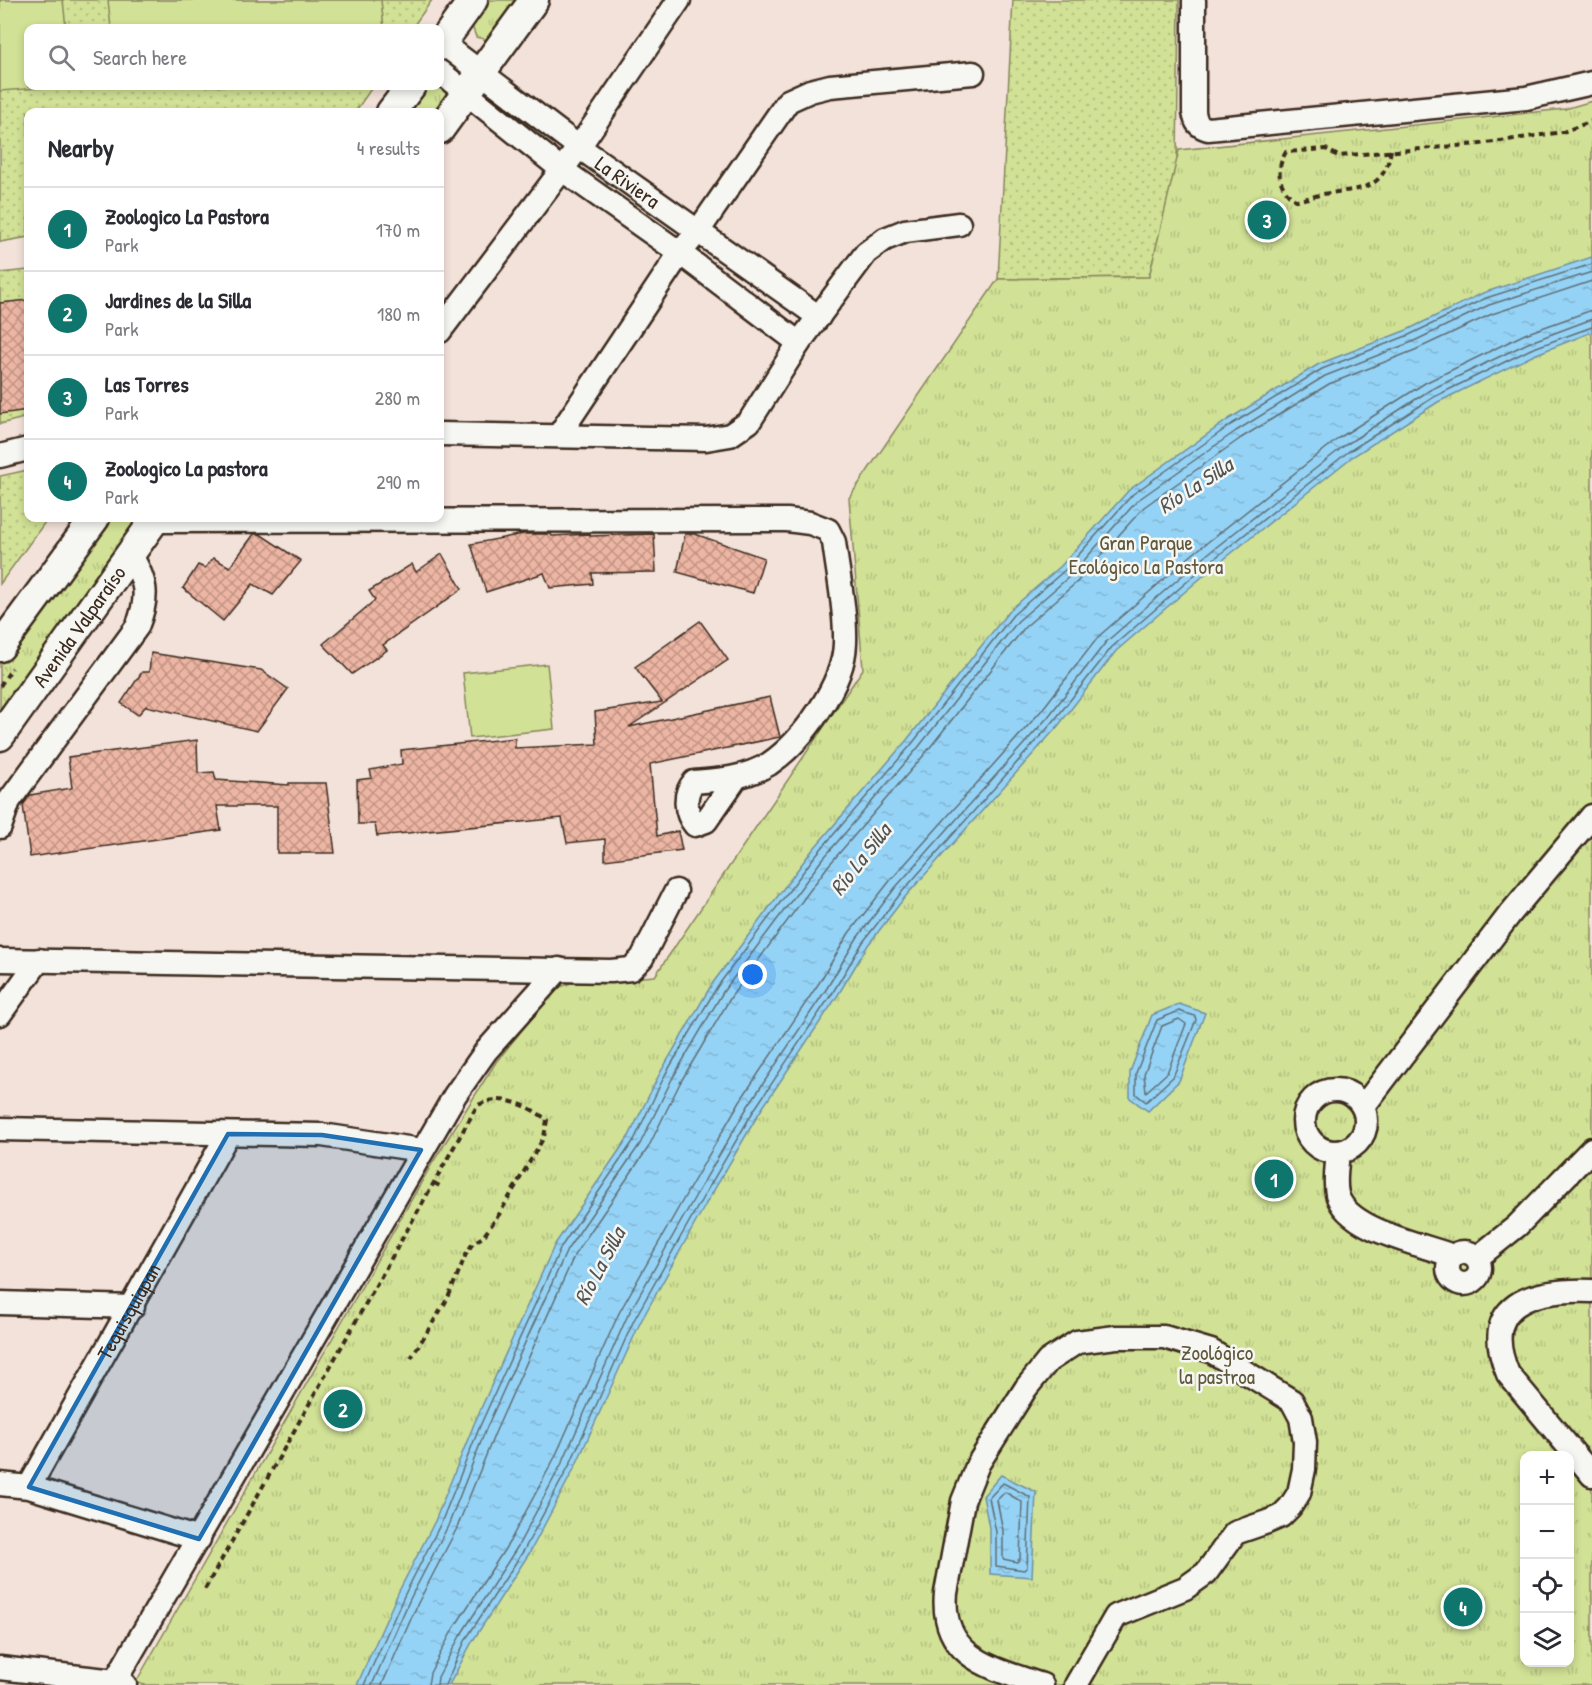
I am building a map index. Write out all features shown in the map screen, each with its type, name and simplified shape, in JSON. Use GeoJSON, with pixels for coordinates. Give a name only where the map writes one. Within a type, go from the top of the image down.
{"type":"FeatureCollection","features":[{"type":"Feature","properties":{"kind":"main road"},"geometry":{"type":"LineString","coordinates":[[444,39],[473,0]]}},
{"type":"Feature","properties":{"kind":"main road"},"geometry":{"type":"LineString","coordinates":[[444,123],[534,0]]}},
{"type":"Feature","properties":{"kind":"main road"},"geometry":{"type":"LineString","coordinates":[[395,108],[408,90]]}},
{"type":"Feature","properties":{"kind":"main road"},"geometry":{"type":"LineString","coordinates":[[0,647],[92,522]]}},
{"type":"Feature","properties":{"kind":"main road","name":"Avenida Valparaíso"},"geometry":{"type":"LineString","coordinates":[[0,736],[129,552],[153,522]]}},
{"type":"Feature","properties":{"kind":"street"},"geometry":{"type":"LineString","coordinates":[[444,326],[579,147],[679,0]]}},
{"type":"Feature","properties":{"kind":"street"},"geometry":{"type":"LineString","coordinates":[[1194,0],[1194,112],[1200,127],[1209,129],[1526,98],[1592,84]]}},
{"type":"Feature","properties":{"kind":"street","name":"La Riviera"},"geometry":{"type":"LineString","coordinates":[[444,48],[474,82],[561,169],[680,253],[799,343]]}},
{"type":"Feature","properties":{"kind":"street","name":"La Riviera"},"geometry":{"type":"LineString","coordinates":[[444,73],[474,82],[579,147],[819,316]]}},
{"type":"Feature","properties":{"kind":"street"},"geometry":{"type":"LineString","coordinates":[[559,435],[680,253],[699,230],[788,101],[810,91],[830,86],[973,73]]}},
{"type":"Feature","properties":{"kind":"street"},"geometry":{"type":"LineString","coordinates":[[444,434],[706,439],[730,435],[749,422],[799,343],[866,253],[885,239],[905,231],[959,224]]}},
{"type":"Feature","properties":{"kind":"street"},"geometry":{"type":"LineString","coordinates":[[0,456],[24,449]]}},
{"type":"Feature","properties":{"kind":"street"},"geometry":{"type":"LineString","coordinates":[[444,519],[787,520],[810,523],[828,530],[834,542],[845,642],[837,681],[806,728],[788,747],[769,764],[736,778]]}},
{"type":"Feature","properties":{"kind":"street"},"geometry":{"type":"LineString","coordinates":[[0,827],[4,802],[136,627],[143,611],[144,576],[129,552]]}},
{"type":"Feature","properties":{"kind":"street"},"geometry":{"type":"LineString","coordinates":[[1363,1107],[1510,914],[1592,816]]}},
{"type":"Feature","properties":{"kind":"street"},"geometry":{"type":"LineString","coordinates":[[0,960],[611,971],[631,969],[642,958],[676,891]]}},
{"type":"Feature","properties":{"kind":"street"},"geometry":{"type":"LineString","coordinates":[[0,1014],[39,960]]}},
{"type":"Feature","properties":{"kind":"street"},"geometry":{"type":"LineString","coordinates":[[0,1668],[120,1683],[421,1150],[486,1051],[559,969]]}},
{"type":"Feature","properties":{"kind":"street"},"geometry":{"type":"LineString","coordinates":[[1332,1090],[1345,1091],[1355,1097],[1363,1107],[1366,1118],[1365,1130],[1359,1141],[1350,1149],[1338,1152],[1321,1148],[1308,1136],[1305,1118],[1311,1101],[1332,1090]]}},
{"type":"Feature","properties":{"kind":"street"},"geometry":{"type":"LineString","coordinates":[[0,1128],[322,1135],[421,1150]]}},
{"type":"Feature","properties":{"kind":"street","name":"Tequisquiapan"},"geometry":{"type":"LineString","coordinates":[[29,1487],[228,1134]]}},
{"type":"Feature","properties":{"kind":"street"},"geometry":{"type":"LineString","coordinates":[[1477,1258],[1517,1227],[1592,1149]]}},
{"type":"Feature","properties":{"kind":"street"},"geometry":{"type":"LineString","coordinates":[[1338,1152],[1337,1195],[1347,1212],[1366,1226],[1453,1256],[1466,1252],[1477,1258],[1481,1270],[1475,1281],[1463,1285],[1457,1283],[1449,1274],[1448,1267],[1453,1256]]}},
{"type":"Feature","properties":{"kind":"street"},"geometry":{"type":"LineString","coordinates":[[1592,1291],[1540,1294],[1520,1302],[1504,1313],[1499,1332],[1500,1356],[1508,1374],[1592,1475]]}},
{"type":"Feature","properties":{"kind":"street"},"geometry":{"type":"LineString","coordinates":[[0,1303],[133,1306]]}},
{"type":"Feature","properties":{"kind":"street"},"geometry":{"type":"LineString","coordinates":[[1042,1685],[996,1669],[972,1657],[956,1643],[949,1630],[945,1612],[946,1593],[969,1482],[1026,1388],[1048,1361],[1077,1342],[1116,1337],[1164,1337],[1211,1351],[1292,1401],[1301,1418],[1305,1442],[1304,1469],[1299,1492],[1281,1516],[1235,1533],[1206,1573],[1185,1587],[1116,1616],[1076,1685]]}},
{"type":"Feature","properties":{"kind":"street"},"geometry":{"type":"LineString","coordinates":[[0,1484],[29,1487],[200,1539]]}},
{"type":"Feature","properties":{"kind":"path"},"geometry":{"type":"LineString","coordinates":[[1391,150],[1388,169],[1377,181],[1368,186],[1295,200],[1284,192],[1279,175],[1280,163],[1286,152],[1326,149],[1338,156],[1391,150],[1480,144],[1563,132],[1592,121]]}},
{"type":"Feature","properties":{"kind":"path"},"geometry":{"type":"LineString","coordinates":[[205,1589],[477,1106],[486,1100],[497,1100],[534,1109],[548,1120],[543,1137],[500,1213],[483,1238],[473,1243],[466,1254],[448,1298],[411,1358]]}},
{"type":"Feature","properties":{"kind":"highlighted area"},"geometry":{"type":"Polygon","coordinates":[[[228,1134],[322,1135],[421,1150],[199,1539],[29,1487],[228,1134]]]}},
{"type":"Feature","properties":{"kind":"green space"},"geometry":{"type":"Polygon","coordinates":[[[0,0],[432,0],[415,24],[24,24],[24,90],[370,90],[358,108],[24,108],[24,238],[0,242],[0,0]]]}},
{"type":"Feature","properties":{"kind":"green space"},"geometry":{"type":"Polygon","coordinates":[[[0,0],[63,0],[66,24],[24,24],[24,89],[0,91],[0,0]]]}},
{"type":"Feature","properties":{"kind":"green space"},"geometry":{"type":"Polygon","coordinates":[[[108,0],[381,0],[384,24],[111,24],[108,0]]]}},
{"type":"Feature","properties":{"kind":"green space"},"geometry":{"type":"Polygon","coordinates":[[[485,0],[522,0],[492,41],[476,37],[471,23],[485,0]]]}},
{"type":"Feature","properties":{"kind":"green space"},"geometry":{"type":"Polygon","coordinates":[[[1013,0],[1179,0],[1177,162],[1149,277],[998,279],[1013,0]]]}},
{"type":"Feature","properties":{"kind":"green space"},"geometry":{"type":"Polygon","coordinates":[[[455,84],[442,108],[407,108],[421,90],[444,90],[444,85],[455,84]]]}},
{"type":"Feature","properties":{"kind":"green space"},"geometry":{"type":"Polygon","coordinates":[[[1592,101],[1592,1685],[144,1685],[136,1682],[433,1162],[496,1062],[556,989],[570,983],[655,976],[863,669],[849,498],[998,279],[1149,277],[1179,150],[1565,109],[1592,101]]]}},
{"type":"Feature","properties":{"kind":"green space"},"geometry":{"type":"Polygon","coordinates":[[[24,270],[24,418],[0,424],[0,273],[24,270]]]}},
{"type":"Feature","properties":{"kind":"green space"},"geometry":{"type":"Polygon","coordinates":[[[24,471],[24,522],[45,522],[0,584],[0,476],[24,471]]]}},
{"type":"Feature","properties":{"kind":"green space"},"geometry":{"type":"Polygon","coordinates":[[[98,522],[140,522],[0,713],[0,654],[98,522]]]}},
{"type":"Feature","properties":{"kind":"green space"},"geometry":{"type":"Polygon","coordinates":[[[547,664],[554,729],[470,738],[463,673],[547,664]]]}},
{"type":"Feature","properties":{"kind":"water","name":"Río La Silla"},"geometry":{"type":"Polygon","coordinates":[[[1592,257],[1592,332],[1534,355],[1438,402],[1352,457],[1209,571],[1116,651],[1058,726],[905,897],[868,945],[838,995],[759,1113],[640,1323],[575,1467],[530,1552],[472,1642],[449,1685],[357,1685],[398,1593],[435,1521],[474,1424],[555,1244],[629,1136],[660,1073],[712,984],[810,853],[906,741],[1009,611],[1061,566],[1129,490],[1229,419],[1319,364],[1407,330],[1483,293],[1592,257]]]}},
{"type":"Feature","properties":{"kind":"water"},"geometry":{"type":"Polygon","coordinates":[[[1179,1004],[1205,1013],[1179,1081],[1148,1111],[1130,1098],[1130,1072],[1152,1015],[1179,1004]]]}},
{"type":"Feature","properties":{"kind":"water"},"geometry":{"type":"Polygon","coordinates":[[[1001,1475],[1036,1492],[1032,1577],[990,1574],[990,1533],[983,1496],[1001,1475]]]}},
{"type":"Feature","properties":{"kind":"building"},"geometry":{"type":"Polygon","coordinates":[[[24,300],[24,411],[0,414],[0,303],[24,300]]]}},
{"type":"Feature","properties":{"kind":"building"},"geometry":{"type":"Polygon","coordinates":[[[254,534],[260,534],[301,561],[273,595],[253,584],[223,621],[183,588],[198,565],[205,568],[213,558],[230,567],[254,534]]]}},
{"type":"Feature","properties":{"kind":"building"},"geometry":{"type":"Polygon","coordinates":[[[523,534],[551,534],[552,536],[590,534],[590,536],[654,534],[656,572],[592,573],[593,584],[550,588],[544,573],[486,592],[471,544],[523,534]]]}},
{"type":"Feature","properties":{"kind":"building"},"geometry":{"type":"Polygon","coordinates":[[[685,534],[695,534],[764,558],[753,593],[677,572],[685,534]]]}},
{"type":"Feature","properties":{"kind":"building"},"geometry":{"type":"Polygon","coordinates":[[[442,554],[462,589],[383,645],[387,650],[352,674],[323,644],[375,600],[369,591],[412,564],[416,572],[442,554]]]}},
{"type":"Feature","properties":{"kind":"building"},"geometry":{"type":"Polygon","coordinates":[[[700,621],[728,660],[629,727],[770,697],[780,737],[650,764],[657,836],[678,831],[682,850],[605,860],[605,839],[567,843],[562,818],[377,836],[375,824],[358,824],[357,780],[372,778],[370,770],[402,764],[401,750],[515,738],[515,748],[597,744],[595,712],[662,702],[635,667],[700,621]]]}},
{"type":"Feature","properties":{"kind":"building"},"geometry":{"type":"Polygon","coordinates":[[[151,653],[261,670],[288,689],[257,731],[146,706],[138,715],[121,703],[142,672],[149,672],[151,653]]]}},
{"type":"Feature","properties":{"kind":"building"},"geometry":{"type":"Polygon","coordinates":[[[197,740],[198,773],[214,772],[216,780],[289,785],[289,783],[326,783],[335,853],[277,853],[277,806],[217,806],[221,830],[30,857],[23,805],[30,795],[72,788],[68,757],[197,740]]]}},
{"type":"Feature","properties":{"kind":"place","name":"Las Torres"},"geometry":{"type":"Point","coordinates":[1267,220]}},
{"type":"Feature","properties":{"kind":"place","name":"Zoologico La Pastora"},"geometry":{"type":"Point","coordinates":[1274,1179]}},
{"type":"Feature","properties":{"kind":"place","name":"Jardines de la Silla"},"geometry":{"type":"Point","coordinates":[343,1409]}},
{"type":"Feature","properties":{"kind":"place","name":"Zoologico La pastora"},"geometry":{"type":"Point","coordinates":[1463,1607]}},
{"type":"Feature","properties":{"kind":"park label","name":"Gran Parque Ecológico La Pastora"},"geometry":{"type":"Point","coordinates":[1146,554]}},
{"type":"Feature","properties":{"kind":"park label","name":"Zoológico la pastroa"},"geometry":{"type":"Point","coordinates":[1217,1364]}}]}
